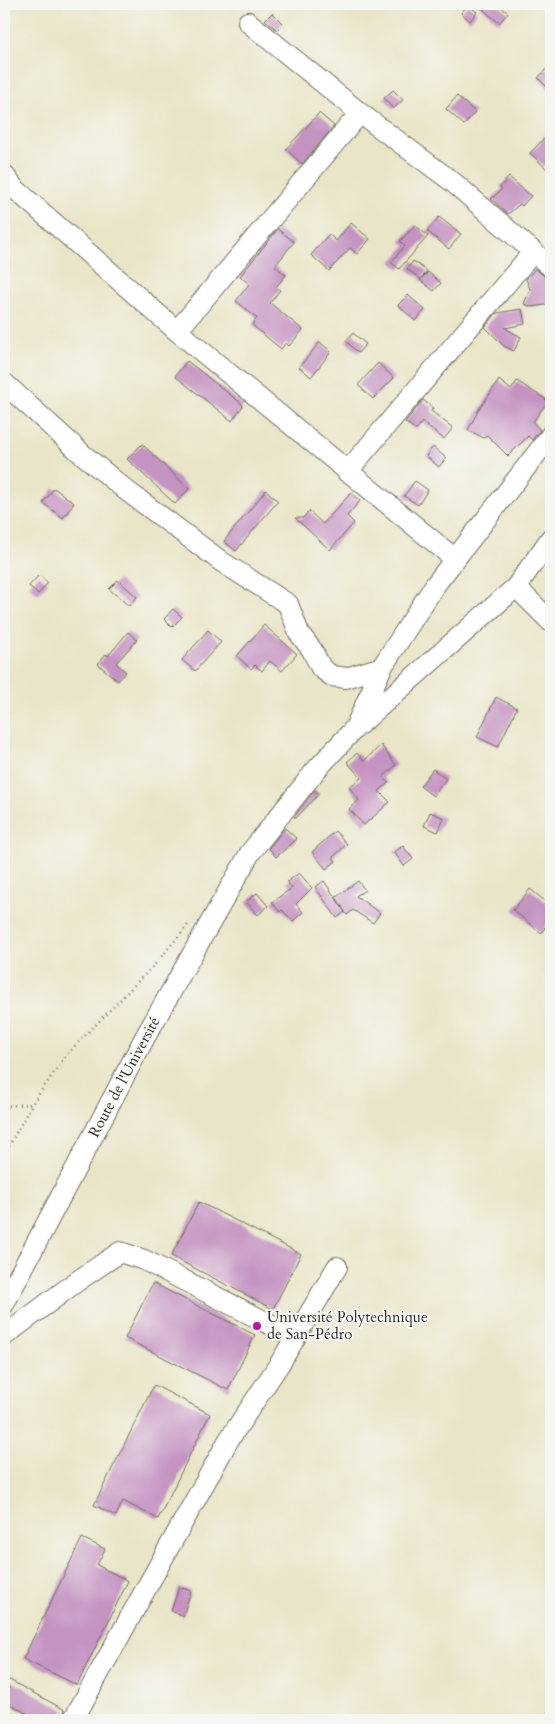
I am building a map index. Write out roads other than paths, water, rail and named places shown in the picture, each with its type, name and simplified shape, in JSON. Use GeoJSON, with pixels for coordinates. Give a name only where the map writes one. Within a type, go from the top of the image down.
{"type":"FeatureCollection","features":[{"type":"Feature","properties":{"kind":"street"},"geometry":{"type":"LineString","coordinates":[[248,22],[360,113],[454,183],[551,267]]}},
{"type":"Feature","properties":{"kind":"street"},"geometry":{"type":"LineString","coordinates":[[177,331],[360,113]]}},
{"type":"Feature","properties":{"kind":"street"},"geometry":{"type":"LineString","coordinates":[[4,175],[14,188],[177,331],[455,559]]}},
{"type":"Feature","properties":{"kind":"street"},"geometry":{"type":"LineString","coordinates":[[347,472],[533,252]]}},
{"type":"Feature","properties":{"kind":"street"},"geometry":{"type":"LineString","coordinates":[[4,383],[81,453],[127,491],[222,562],[288,604],[299,633],[312,650],[321,668],[332,676],[346,678],[382,667]]}},
{"type":"Feature","properties":{"kind":"street"},"geometry":{"type":"LineString","coordinates":[[356,728],[382,667],[435,586],[551,435]]}},
{"type":"Feature","properties":{"kind":"street","name":"Route de l'Université"},"geometry":{"type":"LineString","coordinates":[[4,1304],[144,1039],[250,853],[316,770],[356,728],[516,587],[551,538]]}},
{"type":"Feature","properties":{"kind":"street"},"geometry":{"type":"LineString","coordinates":[[516,587],[551,622]]}},
{"type":"Feature","properties":{"kind":"street"},"geometry":{"type":"LineString","coordinates":[[4,1336],[76,1282],[120,1252],[144,1260],[296,1336]]}},
{"type":"Feature","properties":{"kind":"street"},"geometry":{"type":"LineString","coordinates":[[74,1720],[228,1441],[296,1336],[337,1267]]}},
{"type":"Feature","properties":{"kind":"place","name":"Université Polytechnique de San-Pédro"},"geometry":{"type":"Point","coordinates":[257,1326]}}]}
